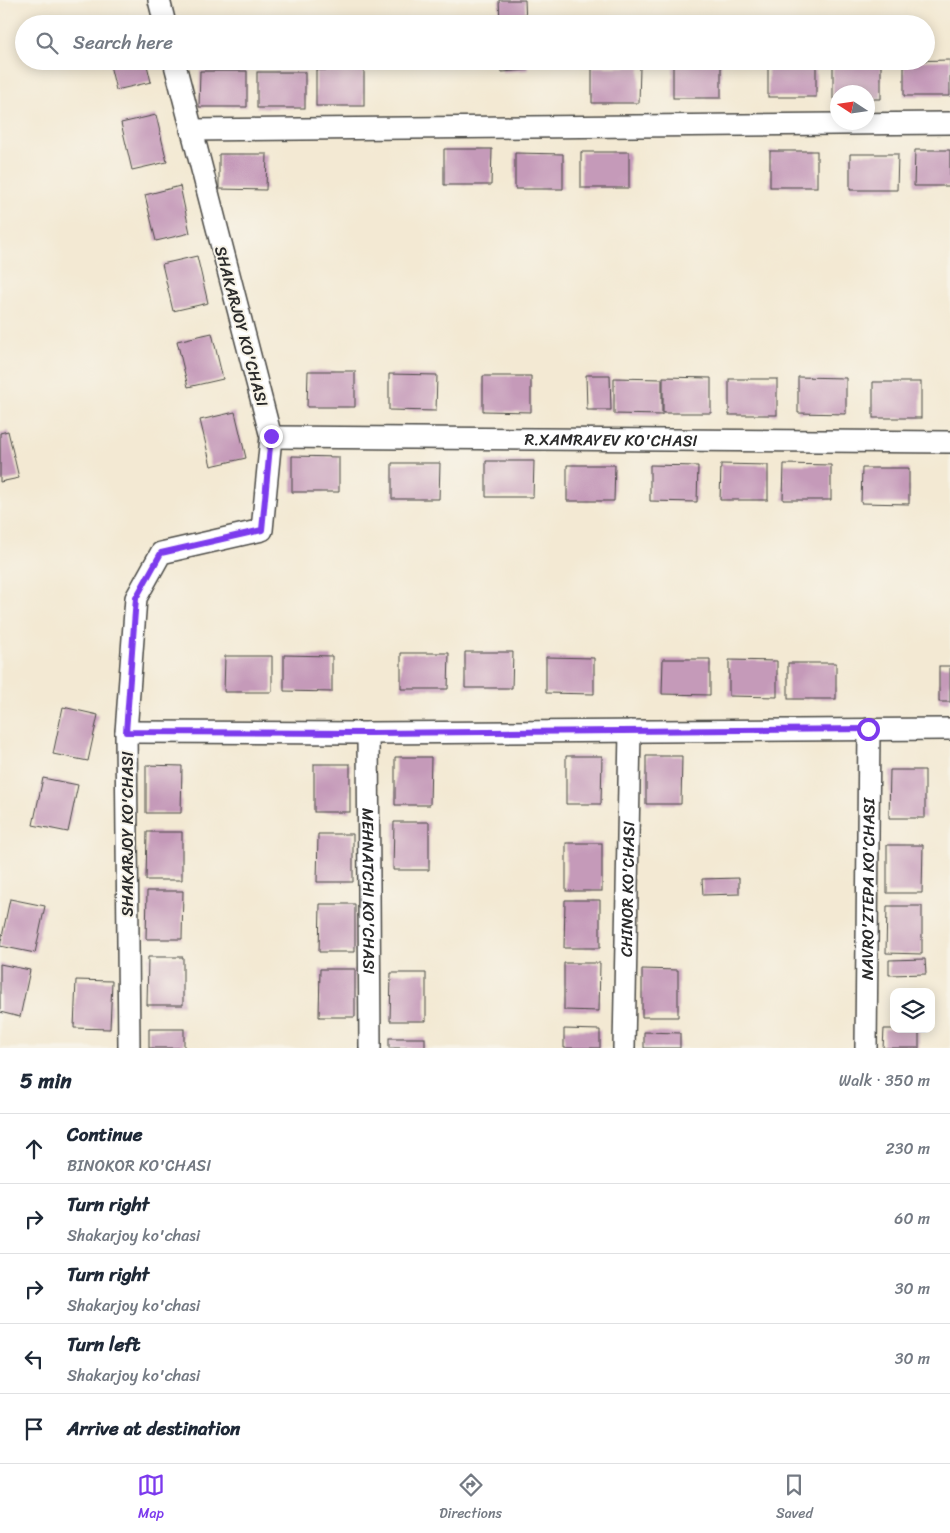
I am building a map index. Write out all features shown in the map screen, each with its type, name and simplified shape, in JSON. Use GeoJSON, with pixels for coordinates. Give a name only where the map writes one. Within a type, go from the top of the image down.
{"type":"FeatureCollection","features":[{"type":"Feature","properties":{"kind":"street"},"geometry":{"type":"LineString","coordinates":[[159,0],[163,15]]}},
{"type":"Feature","properties":{"kind":"street","name":"SHAKARJOY KO'CHASI"},"geometry":{"type":"LineString","coordinates":[[128,1048],[126,732],[136,598],[161,553],[262,530],[271,436],[176,70]]}},
{"type":"Feature","properties":{"kind":"street"},"geometry":{"type":"LineString","coordinates":[[192,130],[950,123]]}},
{"type":"Feature","properties":{"kind":"street","name":"R.XAMRAYEV KO'CHASI"},"geometry":{"type":"LineString","coordinates":[[271,436],[950,442]]}},
{"type":"Feature","properties":{"kind":"street","name":"NAVRO'ZTEPA KO'CHASI"},"geometry":{"type":"LineString","coordinates":[[866,1048],[868,729]]}},
{"type":"Feature","properties":{"kind":"street"},"geometry":{"type":"LineString","coordinates":[[126,732],[368,733],[950,729]]}},
{"type":"Feature","properties":{"kind":"street","name":"CHINOR KO'CHASI"},"geometry":{"type":"LineString","coordinates":[[624,1048],[630,731]]}},
{"type":"Feature","properties":{"kind":"street","name":"MEHNATCHI KO'CHASI"},"geometry":{"type":"LineString","coordinates":[[368,733],[370,1048]]}},
{"type":"Feature","properties":{"kind":"building"},"geometry":{"type":"Polygon","coordinates":[[[499,0],[525,0],[526,15],[500,15],[499,0]]]}},
{"type":"Feature","properties":{"kind":"building"},"geometry":{"type":"Polygon","coordinates":[[[935,60],[950,60],[950,96],[904,96],[904,70],[935,70],[935,60]]]}},
{"type":"Feature","properties":{"kind":"building"},"geometry":{"type":"Polygon","coordinates":[[[111,70],[148,70],[151,82],[116,90],[111,70]]]}},
{"type":"Feature","properties":{"kind":"building"},"geometry":{"type":"Polygon","coordinates":[[[316,70],[364,70],[364,106],[316,106],[316,70]]]}},
{"type":"Feature","properties":{"kind":"building"},"geometry":{"type":"Polygon","coordinates":[[[502,70],[528,70],[502,72],[502,70]]]}},
{"type":"Feature","properties":{"kind":"building"},"geometry":{"type":"Polygon","coordinates":[[[592,70],[640,70],[639,103],[592,103],[592,70]]]}},
{"type":"Feature","properties":{"kind":"building"},"geometry":{"type":"Polygon","coordinates":[[[673,70],[721,70],[721,98],[673,98],[673,70]]]}},
{"type":"Feature","properties":{"kind":"building"},"geometry":{"type":"Polygon","coordinates":[[[768,70],[816,70],[816,97],[768,97],[768,70]]]}},
{"type":"Feature","properties":{"kind":"building"},"geometry":{"type":"Polygon","coordinates":[[[833,70],[881,70],[881,99],[875,99],[875,85],[833,85],[833,70]]]}},
{"type":"Feature","properties":{"kind":"building"},"geometry":{"type":"Polygon","coordinates":[[[200,71],[247,71],[247,107],[199,107],[200,71]]]}},
{"type":"Feature","properties":{"kind":"building"},"geometry":{"type":"Polygon","coordinates":[[[257,72],[305,72],[305,108],[257,108],[257,72]]]}},
{"type":"Feature","properties":{"kind":"building"},"geometry":{"type":"Polygon","coordinates":[[[156,115],[167,162],[132,170],[121,123],[156,115]]]}},
{"type":"Feature","properties":{"kind":"building"},"geometry":{"type":"Polygon","coordinates":[[[444,149],[492,149],[491,185],[444,185],[444,149]]]}},
{"type":"Feature","properties":{"kind":"building"},"geometry":{"type":"Polygon","coordinates":[[[915,150],[950,150],[950,186],[914,186],[915,150]]]}},
{"type":"Feature","properties":{"kind":"building"},"geometry":{"type":"Polygon","coordinates":[[[770,151],[817,151],[817,187],[770,187],[770,151]]]}},
{"type":"Feature","properties":{"kind":"building"},"geometry":{"type":"Polygon","coordinates":[[[581,152],[629,152],[629,188],[581,188],[581,152]]]}},
{"type":"Feature","properties":{"kind":"building"},"geometry":{"type":"Polygon","coordinates":[[[515,153],[563,154],[563,189],[515,189],[515,153]]]}},
{"type":"Feature","properties":{"kind":"building"},"geometry":{"type":"Polygon","coordinates":[[[219,154],[267,154],[266,190],[219,189],[219,154]]]}},
{"type":"Feature","properties":{"kind":"building"},"geometry":{"type":"Polygon","coordinates":[[[850,154],[898,154],[897,190],[850,190],[850,154]]]}},
{"type":"Feature","properties":{"kind":"building"},"geometry":{"type":"Polygon","coordinates":[[[180,186],[190,233],[156,241],[145,195],[180,186]]]}},
{"type":"Feature","properties":{"kind":"building"},"geometry":{"type":"Polygon","coordinates":[[[197,256],[208,303],[173,311],[162,264],[197,256]]]}},
{"type":"Feature","properties":{"kind":"building"},"geometry":{"type":"Polygon","coordinates":[[[212,333],[223,379],[188,387],[177,341],[212,333]]]}},
{"type":"Feature","properties":{"kind":"building"},"geometry":{"type":"Polygon","coordinates":[[[308,371],[355,371],[355,407],[307,407],[308,371]]]}},
{"type":"Feature","properties":{"kind":"building"},"geometry":{"type":"Polygon","coordinates":[[[389,374],[437,375],[436,411],[389,410],[389,374]]]}},
{"type":"Feature","properties":{"kind":"building"},"geometry":{"type":"Polygon","coordinates":[[[586,375],[610,375],[611,410],[587,410],[586,375]]]}},
{"type":"Feature","properties":{"kind":"building"},"geometry":{"type":"Polygon","coordinates":[[[483,376],[531,376],[531,412],[483,411],[483,376]]]}},
{"type":"Feature","properties":{"kind":"building"},"geometry":{"type":"Polygon","coordinates":[[[663,377],[711,378],[711,413],[663,413],[663,377]]]}},
{"type":"Feature","properties":{"kind":"building"},"geometry":{"type":"Polygon","coordinates":[[[798,377],[846,378],[846,414],[798,413],[798,377]]]}},
{"type":"Feature","properties":{"kind":"building"},"geometry":{"type":"Polygon","coordinates":[[[614,378],[662,379],[662,415],[614,414],[614,378]]]}},
{"type":"Feature","properties":{"kind":"building"},"geometry":{"type":"Polygon","coordinates":[[[729,379],[777,379],[777,415],[729,415],[729,379]]]}},
{"type":"Feature","properties":{"kind":"building"},"geometry":{"type":"Polygon","coordinates":[[[873,382],[921,382],[921,418],[873,418],[873,382]]]}},
{"type":"Feature","properties":{"kind":"building"},"geometry":{"type":"Polygon","coordinates":[[[235,412],[246,458],[211,466],[200,420],[235,412]]]}},
{"type":"Feature","properties":{"kind":"building"},"geometry":{"type":"Polygon","coordinates":[[[8,431],[19,478],[0,482],[0,433],[8,431]]]}},
{"type":"Feature","properties":{"kind":"building"},"geometry":{"type":"Polygon","coordinates":[[[292,456],[339,457],[339,492],[292,492],[292,456]]]}},
{"type":"Feature","properties":{"kind":"building"},"geometry":{"type":"Polygon","coordinates":[[[486,461],[534,461],[533,497],[486,497],[486,461]]]}},
{"type":"Feature","properties":{"kind":"building"},"geometry":{"type":"Polygon","coordinates":[[[392,463],[440,463],[439,499],[392,499],[392,463]]]}},
{"type":"Feature","properties":{"kind":"building"},"geometry":{"type":"Polygon","coordinates":[[[721,464],[768,465],[768,500],[720,500],[721,464]]]}},
{"type":"Feature","properties":{"kind":"building"},"geometry":{"type":"Polygon","coordinates":[[[784,464],[831,465],[831,500],[783,500],[784,464]]]}},
{"type":"Feature","properties":{"kind":"building"},"geometry":{"type":"Polygon","coordinates":[[[567,465],[615,465],[614,501],[567,501],[567,465]]]}},
{"type":"Feature","properties":{"kind":"building"},"geometry":{"type":"Polygon","coordinates":[[[650,465],[698,466],[697,502],[650,501],[650,465]]]}},
{"type":"Feature","properties":{"kind":"building"},"geometry":{"type":"Polygon","coordinates":[[[862,468],[909,468],[909,504],[861,503],[862,468]]]}},
{"type":"Feature","properties":{"kind":"building"},"geometry":{"type":"Polygon","coordinates":[[[465,652],[513,652],[512,688],[465,688],[465,652]]]}},
{"type":"Feature","properties":{"kind":"building"},"geometry":{"type":"Polygon","coordinates":[[[401,653],[449,653],[448,689],[401,689],[401,653]]]}},
{"type":"Feature","properties":{"kind":"building"},"geometry":{"type":"Polygon","coordinates":[[[284,655],[332,656],[332,692],[284,691],[284,655]]]}},
{"type":"Feature","properties":{"kind":"building"},"geometry":{"type":"Polygon","coordinates":[[[225,656],[272,656],[272,692],[224,692],[225,656]]]}},
{"type":"Feature","properties":{"kind":"building"},"geometry":{"type":"Polygon","coordinates":[[[546,657],[594,658],[594,694],[546,693],[546,657]]]}},
{"type":"Feature","properties":{"kind":"building"},"geometry":{"type":"Polygon","coordinates":[[[663,659],[710,659],[710,695],[662,694],[663,659]]]}},
{"type":"Feature","properties":{"kind":"building"},"geometry":{"type":"Polygon","coordinates":[[[729,660],[777,661],[777,697],[729,696],[729,660]]]}},
{"type":"Feature","properties":{"kind":"building"},"geometry":{"type":"Polygon","coordinates":[[[788,663],[836,663],[836,699],[788,699],[788,663]]]}},
{"type":"Feature","properties":{"kind":"building"},"geometry":{"type":"Polygon","coordinates":[[[939,666],[950,666],[950,702],[939,702],[939,666]]]}},
{"type":"Feature","properties":{"kind":"building"},"geometry":{"type":"Polygon","coordinates":[[[63,707],[98,715],[88,761],[53,754],[63,707]]]}},
{"type":"Feature","properties":{"kind":"building"},"geometry":{"type":"Polygon","coordinates":[[[566,756],[602,756],[601,804],[566,804],[566,756]]]}},
{"type":"Feature","properties":{"kind":"building"},"geometry":{"type":"Polygon","coordinates":[[[646,756],[682,756],[681,804],[646,804],[646,756]]]}},
{"type":"Feature","properties":{"kind":"building"},"geometry":{"type":"Polygon","coordinates":[[[395,757],[431,757],[430,805],[395,805],[395,757]]]}},
{"type":"Feature","properties":{"kind":"building"},"geometry":{"type":"Polygon","coordinates":[[[314,764],[350,764],[350,812],[314,812],[314,764]]]}},
{"type":"Feature","properties":{"kind":"building"},"geometry":{"type":"Polygon","coordinates":[[[146,765],[182,766],[181,813],[146,813],[146,765]]]}},
{"type":"Feature","properties":{"kind":"building"},"geometry":{"type":"Polygon","coordinates":[[[890,770],[925,770],[925,818],[889,818],[890,770]]]}},
{"type":"Feature","properties":{"kind":"building"},"geometry":{"type":"Polygon","coordinates":[[[43,778],[78,785],[68,832],[33,825],[43,778]]]}},
{"type":"Feature","properties":{"kind":"building"},"geometry":{"type":"Polygon","coordinates":[[[394,822],[429,822],[429,870],[393,870],[394,822]]]}},
{"type":"Feature","properties":{"kind":"building"},"geometry":{"type":"Polygon","coordinates":[[[147,832],[182,832],[182,880],[146,880],[147,832]]]}},
{"type":"Feature","properties":{"kind":"building"},"geometry":{"type":"Polygon","coordinates":[[[318,834],[353,834],[353,882],[317,882],[318,834]]]}},
{"type":"Feature","properties":{"kind":"building"},"geometry":{"type":"Polygon","coordinates":[[[566,843],[602,843],[602,891],[566,891],[566,843]]]}},
{"type":"Feature","properties":{"kind":"building"},"geometry":{"type":"Polygon","coordinates":[[[887,845],[923,845],[922,893],[887,893],[887,845]]]}},
{"type":"Feature","properties":{"kind":"building"},"geometry":{"type":"Polygon","coordinates":[[[739,878],[739,894],[703,895],[702,879],[739,878]]]}},
{"type":"Feature","properties":{"kind":"building"},"geometry":{"type":"Polygon","coordinates":[[[147,891],[183,891],[182,939],[146,939],[147,891]]]}},
{"type":"Feature","properties":{"kind":"building"},"geometry":{"type":"Polygon","coordinates":[[[10,899],[45,906],[35,953],[0,946],[10,899]]]}},
{"type":"Feature","properties":{"kind":"building"},"geometry":{"type":"Polygon","coordinates":[[[565,900],[600,900],[600,948],[564,948],[565,900]]]}},
{"type":"Feature","properties":{"kind":"building"},"geometry":{"type":"Polygon","coordinates":[[[320,904],[355,904],[355,952],[319,952],[320,904]]]}},
{"type":"Feature","properties":{"kind":"building"},"geometry":{"type":"Polygon","coordinates":[[[887,906],[922,906],[922,954],[886,953],[887,906]]]}},
{"type":"Feature","properties":{"kind":"building"},"geometry":{"type":"Polygon","coordinates":[[[148,957],[183,957],[183,1005],[147,1005],[148,957]]]}},
{"type":"Feature","properties":{"kind":"building"},"geometry":{"type":"Polygon","coordinates":[[[925,959],[926,974],[889,975],[889,960],[925,959]]]}},
{"type":"Feature","properties":{"kind":"building"},"geometry":{"type":"Polygon","coordinates":[[[564,963],[600,963],[599,1011],[564,1010],[564,963]]]}},
{"type":"Feature","properties":{"kind":"building"},"geometry":{"type":"Polygon","coordinates":[[[0,964],[30,970],[20,1017],[0,1012],[0,964]]]}},
{"type":"Feature","properties":{"kind":"building"},"geometry":{"type":"Polygon","coordinates":[[[320,969],[355,969],[355,1017],[319,1017],[320,969]]]}},
{"type":"Feature","properties":{"kind":"building"},"geometry":{"type":"Polygon","coordinates":[[[642,969],[678,970],[678,1017],[642,1017],[642,969]]]}},
{"type":"Feature","properties":{"kind":"building"},"geometry":{"type":"Polygon","coordinates":[[[391,973],[426,973],[426,1021],[390,1021],[391,973]]]}},
{"type":"Feature","properties":{"kind":"building"},"geometry":{"type":"Polygon","coordinates":[[[76,980],[112,981],[110,1029],[74,1028],[76,980]]]}},
{"type":"Feature","properties":{"kind":"building"},"geometry":{"type":"Polygon","coordinates":[[[149,1029],[184,1029],[184,1048],[149,1048],[149,1029]]]}},
{"type":"Feature","properties":{"kind":"building"},"geometry":{"type":"Polygon","coordinates":[[[564,1029],[600,1030],[600,1048],[564,1048],[564,1029]]]}},
{"type":"Feature","properties":{"kind":"building"},"geometry":{"type":"Polygon","coordinates":[[[884,1029],[890,1029],[890,1033],[919,1033],[919,1048],[883,1048],[884,1029]]]}},
{"type":"Feature","properties":{"kind":"building"},"geometry":{"type":"Polygon","coordinates":[[[644,1032],[680,1033],[680,1048],[644,1048],[644,1032]]]}},
{"type":"Feature","properties":{"kind":"building"},"geometry":{"type":"Polygon","coordinates":[[[389,1038],[425,1038],[425,1048],[389,1048],[389,1038]]]}},
{"type":"Feature","properties":{"kind":"route"},"geometry":{"type":"LineString","coordinates":[[271,436],[262,530],[161,553],[136,598],[126,732],[368,733],[868,729]]}}]}
